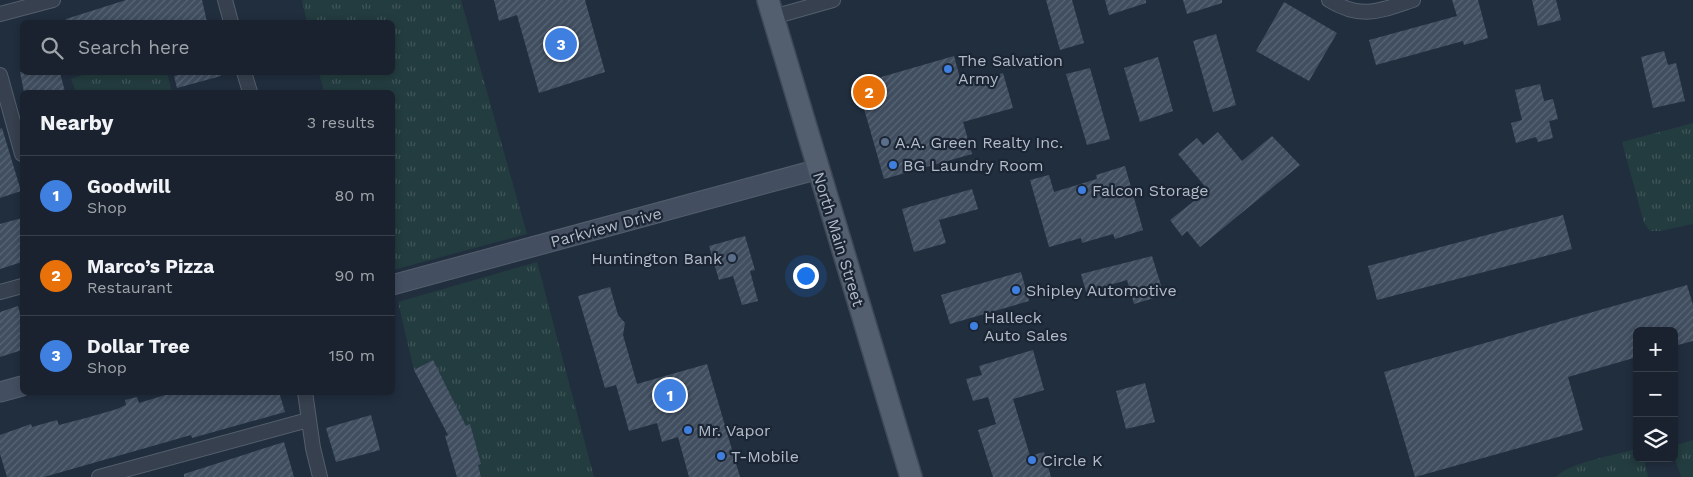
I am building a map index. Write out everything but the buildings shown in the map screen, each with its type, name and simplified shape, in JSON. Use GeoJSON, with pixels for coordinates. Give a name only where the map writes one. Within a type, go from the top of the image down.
{"type":"FeatureCollection","features":[{"type":"Feature","properties":{"kind":"main road","name":"North Main Street"},"geometry":{"type":"LineString","coordinates":[[770,8],[911,477]]}},
{"type":"Feature","properties":{"kind":"street"},"geometry":{"type":"LineString","coordinates":[[0,14],[53,0]]}},
{"type":"Feature","properties":{"kind":"street"},"geometry":{"type":"LineString","coordinates":[[225,0],[230,20]]}},
{"type":"Feature","properties":{"kind":"street"},"geometry":{"type":"LineString","coordinates":[[770,8],[833,0]]}},
{"type":"Feature","properties":{"kind":"street"},"geometry":{"type":"LineString","coordinates":[[1329,0],[1352,12],[1367,14],[1412,0]]}},
{"type":"Feature","properties":{"kind":"street"},"geometry":{"type":"LineString","coordinates":[[0,75],[20,147]]}},
{"type":"Feature","properties":{"kind":"street"},"geometry":{"type":"LineString","coordinates":[[245,75],[249,90]]}},
{"type":"Feature","properties":{"kind":"street","name":"Parkview Drive"},"geometry":{"type":"LineString","coordinates":[[395,284],[819,169]]}},
{"type":"Feature","properties":{"kind":"street"},"geometry":{"type":"LineString","coordinates":[[0,292],[20,287]]}},
{"type":"Feature","properties":{"kind":"street"},"geometry":{"type":"LineString","coordinates":[[0,392],[20,387]]}},
{"type":"Feature","properties":{"kind":"street"},"geometry":{"type":"LineString","coordinates":[[306,395],[308,420],[320,477]]}},
{"type":"Feature","properties":{"kind":"street"},"geometry":{"type":"LineString","coordinates":[[99,477],[308,420]]}},
{"type":"Feature","properties":{"kind":"green space"},"geometry":{"type":"Polygon","coordinates":[[[302,0],[461,0],[527,234],[395,269],[395,90],[323,90],[320,75],[395,75],[395,20],[307,20],[302,0]]]}},
{"type":"Feature","properties":{"kind":"green space"},"geometry":{"type":"Polygon","coordinates":[[[82,75],[168,75],[171,90],[75,90],[71,79],[82,75]]]}},
{"type":"Feature","properties":{"kind":"green space"},"geometry":{"type":"Polygon","coordinates":[[[1693,123],[1693,224],[1660,231],[1650,231],[1644,223],[1622,142],[1693,123]]]}},
{"type":"Feature","properties":{"kind":"green space"},"geometry":{"type":"Polygon","coordinates":[[[537,262],[594,477],[481,477],[478,465],[481,464],[470,425],[466,426],[433,360],[414,370],[398,302],[537,262]]]}},
{"type":"Feature","properties":{"kind":"green space"},"geometry":{"type":"Polygon","coordinates":[[[1693,440],[1693,477],[1681,477],[1676,462],[1678,462],[1678,445],[1693,440]]]}},
{"type":"Feature","properties":{"kind":"green space"},"geometry":{"type":"Polygon","coordinates":[[[1633,450],[1633,462],[1645,462],[1648,477],[1556,477],[1572,467],[1633,450]]]}},
{"type":"Feature","properties":{"kind":"place","name":"Dollar Tree"},"geometry":{"type":"Point","coordinates":[561,44]}},
{"type":"Feature","properties":{"kind":"place","name":"The Salvation Army"},"geometry":{"type":"Point","coordinates":[948,69]}},
{"type":"Feature","properties":{"kind":"place","name":"Marco’s Pizza"},"geometry":{"type":"Point","coordinates":[869,92]}},
{"type":"Feature","properties":{"kind":"place","name":"A.A. Green Realty Inc."},"geometry":{"type":"Point","coordinates":[885,142]}},
{"type":"Feature","properties":{"kind":"place","name":"BG Laundry Room"},"geometry":{"type":"Point","coordinates":[893,165]}},
{"type":"Feature","properties":{"kind":"place","name":"Falcon Storage"},"geometry":{"type":"Point","coordinates":[1082,190]}},
{"type":"Feature","properties":{"kind":"place","name":"Huntington Bank"},"geometry":{"type":"Point","coordinates":[732,258]}},
{"type":"Feature","properties":{"kind":"place","name":"Shipley Automotive"},"geometry":{"type":"Point","coordinates":[1016,290]}},
{"type":"Feature","properties":{"kind":"place","name":"Halleck Auto Sales"},"geometry":{"type":"Point","coordinates":[974,326]}},
{"type":"Feature","properties":{"kind":"place","name":"Goodwill"},"geometry":{"type":"Point","coordinates":[670,395]}},
{"type":"Feature","properties":{"kind":"place","name":"Mr. Vapor"},"geometry":{"type":"Point","coordinates":[688,430]}},
{"type":"Feature","properties":{"kind":"place","name":"T-Mobile"},"geometry":{"type":"Point","coordinates":[721,456]}},
{"type":"Feature","properties":{"kind":"place","name":"Circle K"},"geometry":{"type":"Point","coordinates":[1032,460]}}]}
